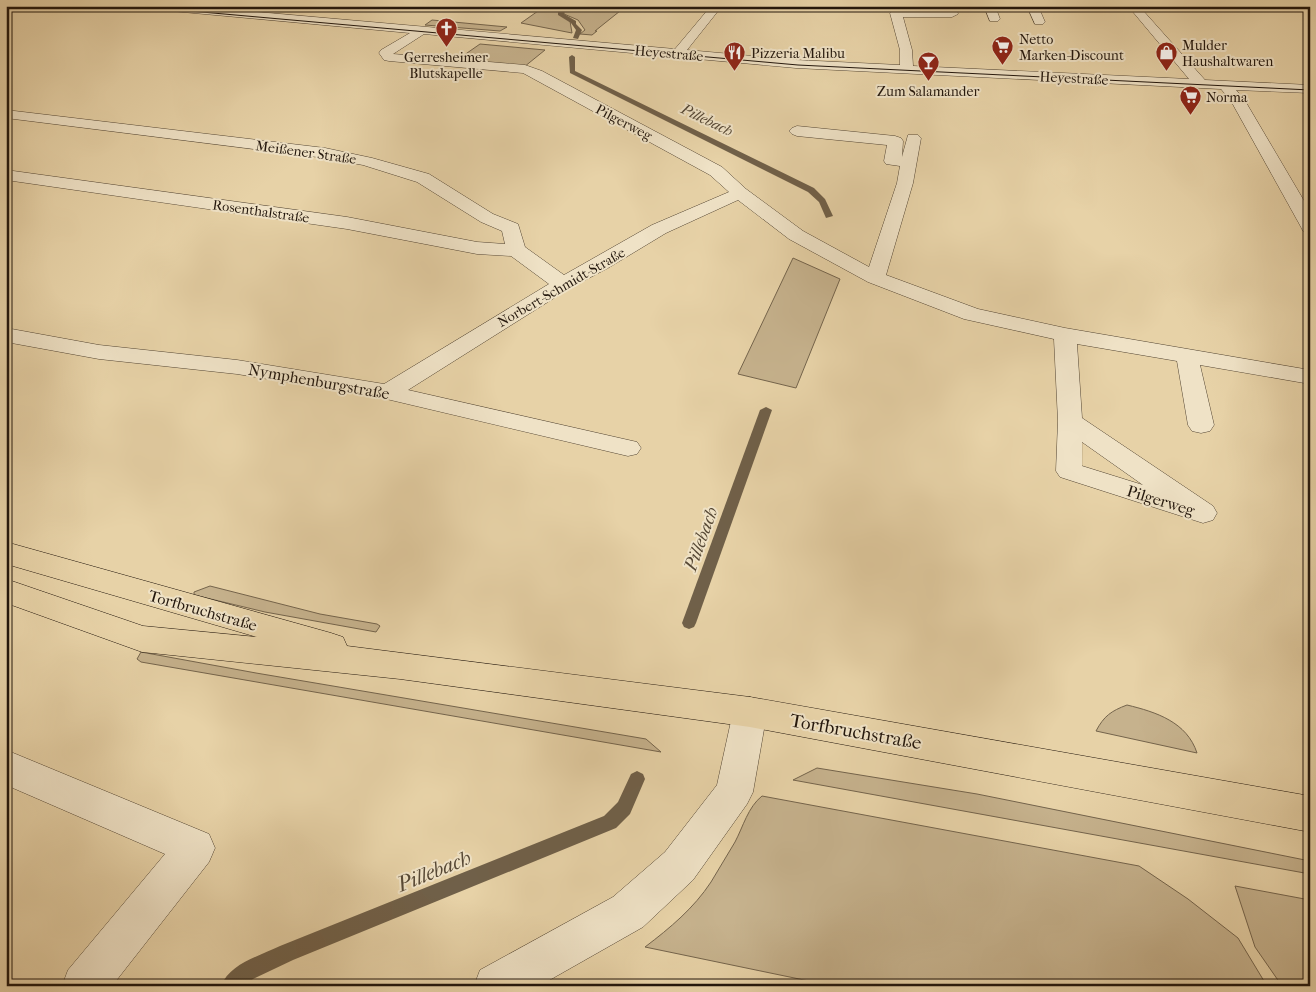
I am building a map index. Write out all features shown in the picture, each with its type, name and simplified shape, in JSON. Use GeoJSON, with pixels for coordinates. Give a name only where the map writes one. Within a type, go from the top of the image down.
{"type":"FeatureCollection","features":[{"type":"Feature","properties":{"kind":"main road","name":"Torfbruchstraße"},"geometry":{"type":"LineString","coordinates":[[6,553],[400,666]]}},
{"type":"Feature","properties":{"kind":"main road","name":"Torfbruchstraße"},"geometry":{"type":"LineString","coordinates":[[6,591],[142,638],[400,666],[750,712],[1310,814]]}},
{"type":"Feature","properties":{"kind":"street","name":"Heyestraße"},"geometry":{"type":"LineString","coordinates":[[150,6],[796,64],[1310,89]]}},
{"type":"Feature","properties":{"kind":"street"},"geometry":{"type":"LineString","coordinates":[[236,14],[266,6]]}},
{"type":"Feature","properties":{"kind":"street"},"geometry":{"type":"LineString","coordinates":[[707,6],[717,7]]}},
{"type":"Feature","properties":{"kind":"street"},"geometry":{"type":"LineString","coordinates":[[907,70],[906,50],[896,13],[952,14],[950,6]]}},
{"type":"Feature","properties":{"kind":"street"},"geometry":{"type":"LineString","coordinates":[[989,6],[994,19]]}},
{"type":"Feature","properties":{"kind":"street"},"geometry":{"type":"LineString","coordinates":[[1032,6],[1039,22]]}},
{"type":"Feature","properties":{"kind":"street"},"geometry":{"type":"LineString","coordinates":[[1133,6],[1200,84]]}},
{"type":"Feature","properties":{"kind":"street"},"geometry":{"type":"LineString","coordinates":[[678,54],[717,7]]}},
{"type":"Feature","properties":{"kind":"street","name":"Pilgerweg"},"geometry":{"type":"LineString","coordinates":[[420,31],[385,53],[389,57],[525,70],[537,74],[716,172],[740,193],[796,235],[875,278],[972,314],[1066,335],[1310,377]]}},
{"type":"Feature","properties":{"kind":"street"},"geometry":{"type":"LineString","coordinates":[[1225,85],[1237,99],[1310,227]]}},
{"type":"Feature","properties":{"kind":"street","name":"Meißener Straße"},"geometry":{"type":"LineString","coordinates":[[6,114],[305,150],[366,161],[423,178],[487,218],[511,228],[516,250]]}},
{"type":"Feature","properties":{"kind":"street"},"geometry":{"type":"LineString","coordinates":[[796,130],[896,141],[892,161],[907,162]]}},
{"type":"Feature","properties":{"kind":"street"},"geometry":{"type":"LineString","coordinates":[[875,278],[905,183],[907,162],[913,138]]}},
{"type":"Feature","properties":{"kind":"street","name":"Rosenthalstraße"},"geometry":{"type":"LineString","coordinates":[[6,176],[338,222],[477,248],[516,250]]}},
{"type":"Feature","properties":{"kind":"street"},"geometry":{"type":"LineString","coordinates":[[1290,192],[1310,194]]}},
{"type":"Feature","properties":{"kind":"street","name":"Norbert-Schmidt-Straße"},"geometry":{"type":"LineString","coordinates":[[388,392],[563,284],[660,229],[740,193]]}},
{"type":"Feature","properties":{"kind":"street"},"geometry":{"type":"LineString","coordinates":[[516,250],[563,284]]}},
{"type":"Feature","properties":{"kind":"street","name":"Nymphenburgstraße"},"geometry":{"type":"LineString","coordinates":[[6,335],[99,352],[238,367],[388,392],[628,448]]}},
{"type":"Feature","properties":{"kind":"street","name":"Pilgerweg"},"geometry":{"type":"LineString","coordinates":[[1066,335],[1070,421],[1069,471],[1203,513],[1070,421]]}},
{"type":"Feature","properties":{"kind":"street"},"geometry":{"type":"LineString","coordinates":[[1187,356],[1201,425]]}},
{"type":"Feature","properties":{"kind":"street"},"geometry":{"type":"LineString","coordinates":[[496,986],[628,912],[679,866],[734,792],[750,712]]}},
{"type":"Feature","properties":{"kind":"street"},"geometry":{"type":"LineString","coordinates":[[6,767],[194,848],[84,986]]}},
{"type":"Feature","properties":{"kind":"shaded area"},"geometry":{"type":"Polygon","coordinates":[[[553,6],[564,6],[558,12],[570,21],[572,33],[521,23],[538,11],[553,6]]]}},
{"type":"Feature","properties":{"kind":"shaded area"},"geometry":{"type":"Polygon","coordinates":[[[569,6],[625,7],[592,35],[580,34],[585,30],[578,20],[564,14],[564,11],[569,6]]]}},
{"type":"Feature","properties":{"kind":"shaded area"},"geometry":{"type":"Polygon","coordinates":[[[432,20],[507,27],[500,31],[425,25],[432,20]]]}},
{"type":"Feature","properties":{"kind":"shaded area"},"geometry":{"type":"Polygon","coordinates":[[[480,44],[545,50],[524,67],[457,60],[480,44]]]}},
{"type":"Feature","properties":{"kind":"shaded area"},"geometry":{"type":"Polygon","coordinates":[[[793,258],[840,279],[796,388],[738,374],[793,258]]]}},
{"type":"Feature","properties":{"kind":"shaded area"},"geometry":{"type":"Polygon","coordinates":[[[210,586],[320,614],[380,626],[376,632],[265,612],[194,595],[194,592],[210,586]]]}},
{"type":"Feature","properties":{"kind":"shaded area"},"geometry":{"type":"Polygon","coordinates":[[[141,652],[646,739],[661,752],[141,662],[137,659],[141,652]]]}},
{"type":"Feature","properties":{"kind":"shaded area"},"geometry":{"type":"Polygon","coordinates":[[[1127,705],[1159,715],[1178,726],[1186,733],[1197,753],[1096,731],[1108,715],[1127,705]]]}},
{"type":"Feature","properties":{"kind":"shaded area"},"geometry":{"type":"Polygon","coordinates":[[[817,768],[977,794],[1310,861],[1310,874],[793,780],[817,768]]]}},
{"type":"Feature","properties":{"kind":"shaded area"},"geometry":{"type":"Polygon","coordinates":[[[762,796],[1139,866],[1188,899],[1238,938],[1267,986],[833,986],[645,947],[681,917],[711,882],[735,842],[749,811],[762,796]]]}},
{"type":"Feature","properties":{"kind":"shaded area"},"geometry":{"type":"Polygon","coordinates":[[[1235,886],[1310,900],[1310,986],[1282,986],[1255,947],[1235,886]]]}},
{"type":"Feature","properties":{"kind":"waterway","name":"Pillebach"},"geometry":{"type":"LineString","coordinates":[[567,6],[561,11],[561,15],[574,22],[573,24],[579,30],[576,38]]}},
{"type":"Feature","properties":{"kind":"waterway","name":"Pillebach"},"geometry":{"type":"LineString","coordinates":[[572,57],[572,72],[811,190],[822,201],[829,216]]}},
{"type":"Feature","properties":{"kind":"waterway","name":"Pillebach"},"geometry":{"type":"LineString","coordinates":[[689,623],[766,410]]}},
{"type":"Feature","properties":{"kind":"waterway","name":"Pillebach"},"geometry":{"type":"LineString","coordinates":[[231,986],[246,972],[287,953],[610,822],[624,808],[637,779]]}},
{"type":"Feature","properties":{"kind":"tram line"},"geometry":{"type":"LineString","coordinates":[[134,6],[798,65],[1310,90]]}},
{"type":"Feature","properties":{"kind":"place","name":"Gerresheimer Blutskapelle"},"geometry":{"type":"Point","coordinates":[446,48]}},
{"type":"Feature","properties":{"kind":"place","name":"Netto Marken-Discount"},"geometry":{"type":"Point","coordinates":[1003,66]}},
{"type":"Feature","properties":{"kind":"place","name":"Pizzeria Malibu"},"geometry":{"type":"Point","coordinates":[735,72]}},
{"type":"Feature","properties":{"kind":"place","name":"Mulder Haushaltwaren"},"geometry":{"type":"Point","coordinates":[1166,72]}},
{"type":"Feature","properties":{"kind":"place","name":"Zum Salamander"},"geometry":{"type":"Point","coordinates":[928,82]}},
{"type":"Feature","properties":{"kind":"place","name":"Norma"},"geometry":{"type":"Point","coordinates":[1190,116]}}]}
